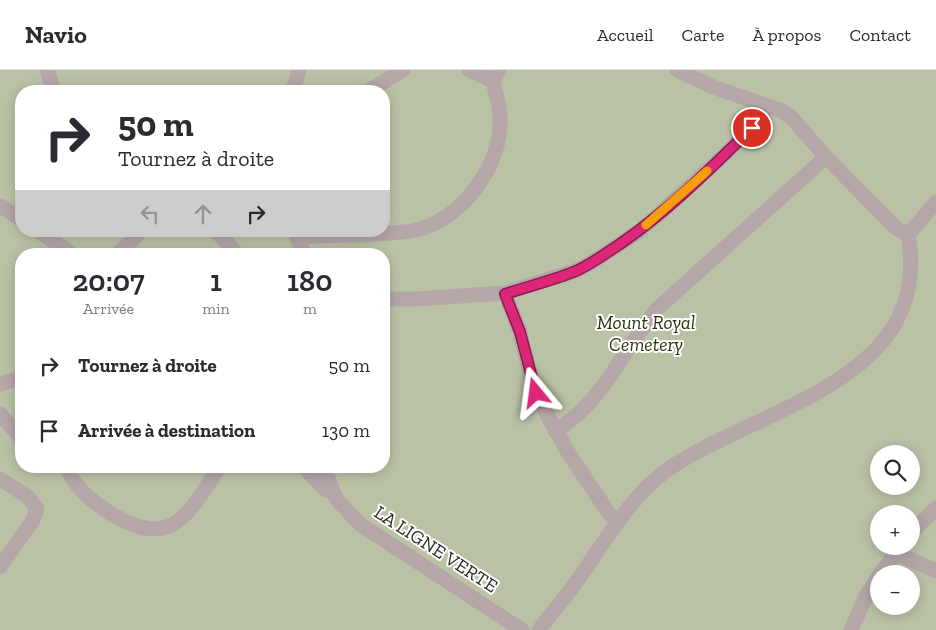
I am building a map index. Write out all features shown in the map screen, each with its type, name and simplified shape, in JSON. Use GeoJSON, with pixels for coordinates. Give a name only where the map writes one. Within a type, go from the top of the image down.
{"type":"FeatureCollection","features":[{"type":"Feature","properties":{"kind":"lane"},"geometry":{"type":"LineString","coordinates":[[46,70],[52,85]]}},
{"type":"Feature","properties":{"kind":"lane"},"geometry":{"type":"LineString","coordinates":[[295,85],[299,70]]}},
{"type":"Feature","properties":{"kind":"lane"},"geometry":{"type":"LineString","coordinates":[[379,85],[403,70]]}},
{"type":"Feature","properties":{"kind":"lane"},"geometry":{"type":"LineString","coordinates":[[390,233],[415,230],[435,224],[454,211],[465,201],[482,178],[493,156],[500,120],[496,76],[469,70]]}},
{"type":"Feature","properties":{"kind":"lane"},"geometry":{"type":"LineString","coordinates":[[539,630],[574,586],[617,522],[662,474],[679,462],[830,390],[854,374],[893,340],[905,320],[912,303],[914,286],[912,247],[908,235],[896,228],[826,157],[790,116],[780,110],[713,87],[677,70]]}},
{"type":"Feature","properties":{"kind":"lane"},"geometry":{"type":"LineString","coordinates":[[390,299],[505,294],[578,270],[641,230],[720,159],[761,119],[765,106]]}},
{"type":"Feature","properties":{"kind":"lane"},"geometry":{"type":"LineString","coordinates":[[555,431],[570,422],[595,398],[658,308],[826,157]]}},
{"type":"Feature","properties":{"kind":"lane"},"geometry":{"type":"LineString","coordinates":[[908,235],[936,202]]}},
{"type":"Feature","properties":{"kind":"lane"},"geometry":{"type":"LineString","coordinates":[[0,206],[15,215]]}},
{"type":"Feature","properties":{"kind":"lane"},"geometry":{"type":"LineString","coordinates":[[48,237],[63,248]]}},
{"type":"Feature","properties":{"kind":"lane"},"geometry":{"type":"LineString","coordinates":[[124,248],[135,237]]}},
{"type":"Feature","properties":{"kind":"lane"},"geometry":{"type":"LineString","coordinates":[[221,237],[232,248]]}},
{"type":"Feature","properties":{"kind":"lane"},"geometry":{"type":"LineString","coordinates":[[505,294],[520,332],[536,393],[555,431],[580,472],[617,522]]}},
{"type":"Feature","properties":{"kind":"lane"},"geometry":{"type":"LineString","coordinates":[[0,384],[15,380]]}},
{"type":"Feature","properties":{"kind":"lane"},"geometry":{"type":"LineString","coordinates":[[0,414],[15,431]]}},
{"type":"Feature","properties":{"kind":"lane"},"geometry":{"type":"LineString","coordinates":[[69,473],[81,492],[98,506],[134,526],[149,529],[166,527],[179,520],[193,507],[215,473]]}},
{"type":"Feature","properties":{"kind":"lane"},"geometry":{"type":"LineString","coordinates":[[309,473],[326,490],[333,492]]}},
{"type":"Feature","properties":{"kind":"lane","name":"LA LIGNE VERTE"},"geometry":{"type":"LineString","coordinates":[[326,473],[333,492],[348,512],[374,534],[522,630]]}},
{"type":"Feature","properties":{"kind":"lane"},"geometry":{"type":"LineString","coordinates":[[0,479],[27,496],[37,509],[33,520],[0,567]]}},
{"type":"Feature","properties":{"kind":"lane"},"geometry":{"type":"LineString","coordinates":[[920,524],[936,508]]}},
{"type":"Feature","properties":{"kind":"lane"},"geometry":{"type":"LineString","coordinates":[[887,565],[895,555]]}},
{"type":"Feature","properties":{"kind":"lane"},"geometry":{"type":"LineString","coordinates":[[908,555],[936,571]]}},
{"type":"Feature","properties":{"kind":"lane"},"geometry":{"type":"LineString","coordinates":[[851,630],[870,589]]}},
{"type":"Feature","properties":{"kind":"green space","name":"Mount Royal Cemetery"},"geometry":{"type":"Polygon","coordinates":[[[0,70],[936,70],[936,630],[0,630],[0,70]]]}},
{"type":"Feature","properties":{"kind":"slow traffic"},"geometry":{"type":"LineString","coordinates":[[646,225],[707,171]]}},
{"type":"Feature","properties":{"kind":"route"},"geometry":{"type":"LineString","coordinates":[[536,393],[520,332],[505,294],[578,270],[641,230],[752,128]]}}]}
